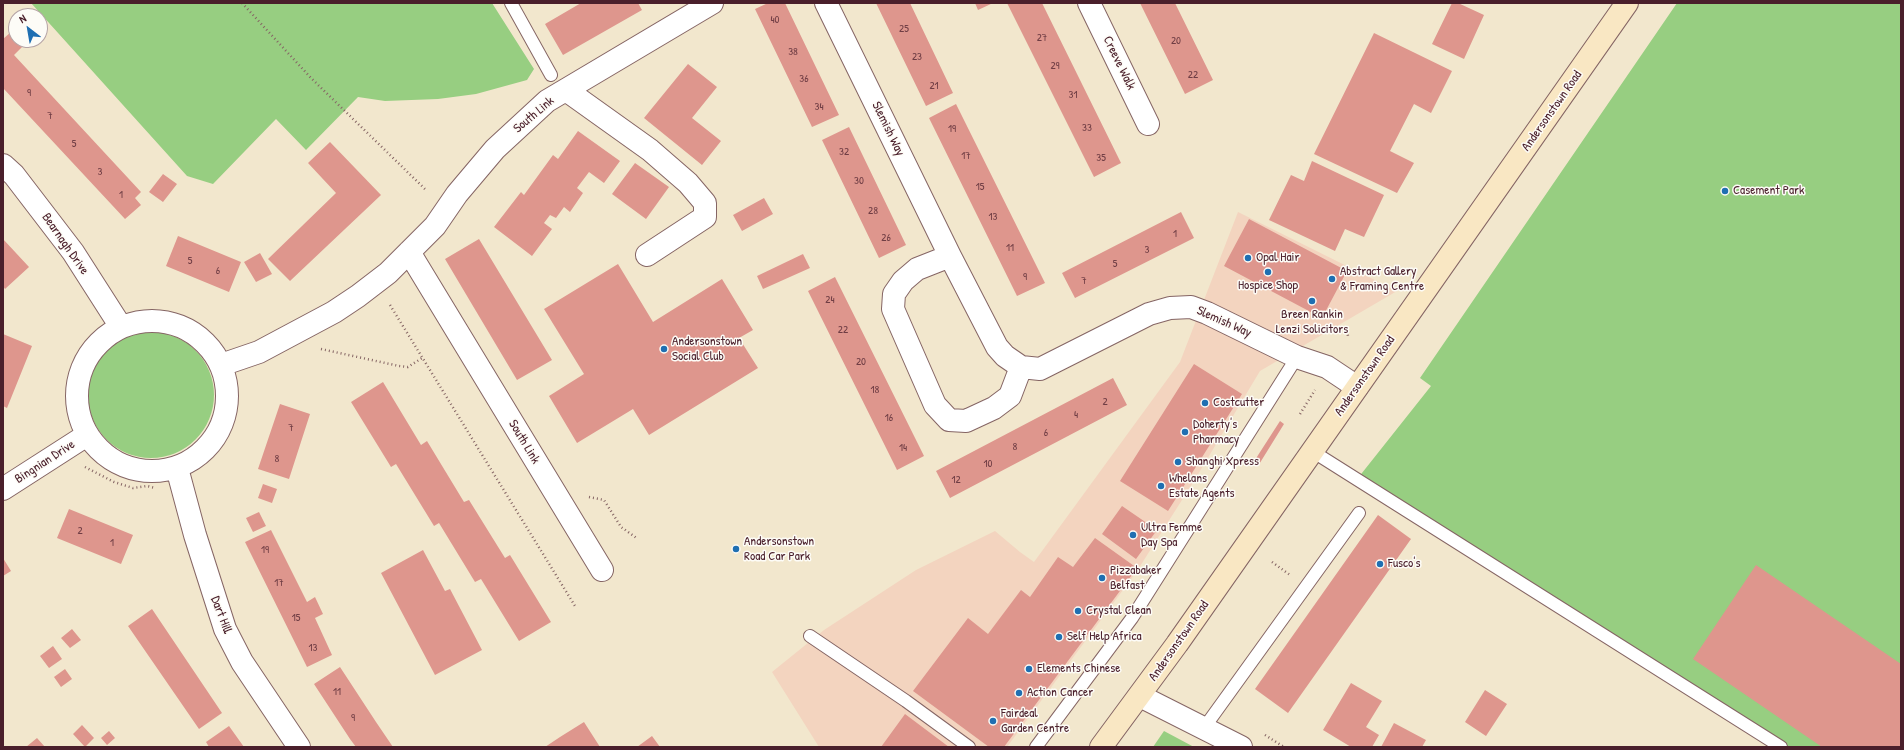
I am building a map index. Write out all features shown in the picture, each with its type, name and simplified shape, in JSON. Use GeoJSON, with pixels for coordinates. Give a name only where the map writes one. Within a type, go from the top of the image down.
{"type":"FeatureCollection","features":[{"type":"Feature","properties":{"kind":"main road","name":"Andersonstown Road"},"geometry":{"type":"LineString","coordinates":[[1101,747],[1140,696],[1627,3]]}},
{"type":"Feature","properties":{"kind":"street","name":"South Link"},"geometry":{"type":"LineString","coordinates":[[221,365],[259,352],[334,312],[388,273],[434,226],[495,149],[547,101],[558,83],[712,3]]}},
{"type":"Feature","properties":{"kind":"street","name":"Slemish Way"},"geometry":{"type":"LineString","coordinates":[[826,3],[950,256],[997,347],[1005,356],[1021,367],[1040,369],[1149,314],[1170,308],[1190,307],[1207,313],[1297,357],[1327,367],[1357,387]]}},
{"type":"Feature","properties":{"kind":"street","name":"Creeve Walk"},"geometry":{"type":"LineString","coordinates":[[1089,3],[1148,124]]}},
{"type":"Feature","properties":{"kind":"street"},"geometry":{"type":"LineString","coordinates":[[558,83],[650,150],[688,183],[705,203],[705,217],[647,255]]}},
{"type":"Feature","properties":{"kind":"street","name":"Bearnagh Drive"},"geometry":{"type":"LineString","coordinates":[[3,165],[14,175],[73,252],[121,327]]}},
{"type":"Feature","properties":{"kind":"street","name":"South Link"},"geometry":{"type":"LineString","coordinates":[[409,252],[602,570]]}},
{"type":"Feature","properties":{"kind":"street"},"geometry":{"type":"LineString","coordinates":[[950,256],[918,269],[903,281],[894,294],[894,309],[934,405],[949,420],[966,421],[994,408],[1010,396],[1021,367]]}},
{"type":"Feature","properties":{"kind":"street"},"geometry":{"type":"LineString","coordinates":[[160,321],[179,326],[196,335],[211,348],[221,365],[226,382],[228,400],[220,429],[207,449],[193,460],[176,468],[160,471],[142,471],[126,467],[110,460],[97,448],[87,435],[79,415],[76,394],[80,374],[89,354],[103,339],[121,327],[140,322],[160,321]]}},
{"type":"Feature","properties":{"kind":"street","name":"Bingnian Drive"},"geometry":{"type":"LineString","coordinates":[[3,489],[87,435]]}},
{"type":"Feature","properties":{"kind":"street","name":"Dart Hill"},"geometry":{"type":"LineString","coordinates":[[176,468],[199,549],[225,629],[242,662],[299,747]]}},
{"type":"Feature","properties":{"kind":"street"},"geometry":{"type":"LineString","coordinates":[[1140,696],[1241,747]]}},
{"type":"Feature","properties":{"kind":"lane"},"geometry":{"type":"LineString","coordinates":[[511,3],[558,83]]}},
{"type":"Feature","properties":{"kind":"lane"},"geometry":{"type":"LineString","coordinates":[[1036,747],[1132,618],[1297,357]]}},
{"type":"Feature","properties":{"kind":"lane"},"geometry":{"type":"LineString","coordinates":[[1312,451],[1781,747]]}},
{"type":"Feature","properties":{"kind":"lane"},"geometry":{"type":"LineString","coordinates":[[1204,728],[1359,513]]}},
{"type":"Feature","properties":{"kind":"lane"},"geometry":{"type":"LineString","coordinates":[[810,636],[906,701],[970,747]]}},
{"type":"Feature","properties":{"kind":"path"},"geometry":{"type":"LineString","coordinates":[[242,3],[311,78],[446,210]]}},
{"type":"Feature","properties":{"kind":"path"},"geometry":{"type":"LineString","coordinates":[[387,301],[574,606]]}},
{"type":"Feature","properties":{"kind":"path"},"geometry":{"type":"LineString","coordinates":[[1346,327],[1348,336]]}},
{"type":"Feature","properties":{"kind":"path"},"geometry":{"type":"LineString","coordinates":[[319,348],[408,367],[422,358]]}},
{"type":"Feature","properties":{"kind":"path"},"geometry":{"type":"LineString","coordinates":[[1300,414],[1314,393],[1315,386]]}},
{"type":"Feature","properties":{"kind":"path"},"geometry":{"type":"LineString","coordinates":[[82,466],[114,482],[133,488],[147,486],[155,488],[158,492]]}},
{"type":"Feature","properties":{"kind":"path"},"geometry":{"type":"LineString","coordinates":[[585,496],[604,500],[621,527],[638,539]]}},
{"type":"Feature","properties":{"kind":"path"},"geometry":{"type":"LineString","coordinates":[[1272,562],[1294,578]]}},
{"type":"Feature","properties":{"kind":"shaded area"},"geometry":{"type":"Polygon","coordinates":[[[1238,212],[1397,291],[1260,371],[1194,481],[1137,571],[1007,747],[819,747],[772,672],[824,630],[916,570],[995,531],[1034,562],[1180,362],[1238,212]]]}},
{"type":"Feature","properties":{"kind":"green space"},"geometry":{"type":"Polygon","coordinates":[[[31,3],[492,3],[534,69],[527,80],[476,94],[438,99],[385,101],[358,97],[306,150],[276,119],[213,184],[187,176],[48,22],[48,8],[36,8],[31,3]]]}},
{"type":"Feature","properties":{"kind":"green space","name":"Casement Park"},"geometry":{"type":"Polygon","coordinates":[[[1677,3],[1901,3],[1901,747],[1780,747],[1358,478],[1431,386],[1420,378],[1677,3]]]}},
{"type":"Feature","properties":{"kind":"green space"},"geometry":{"type":"Polygon","coordinates":[[[157,332],[181,339],[196,350],[207,365],[213,383],[213,407],[207,425],[196,440],[181,451],[163,457],[145,458],[121,451],[106,440],[95,425],[89,407],[88,389],[95,365],[106,350],[121,339],[139,333],[157,332]]]}},
{"type":"Feature","properties":{"kind":"green space"},"geometry":{"type":"Polygon","coordinates":[[[1164,731],[1194,747],[1153,747],[1164,731]]]}},
{"type":"Feature","properties":{"kind":"building"},"geometry":{"type":"Polygon","coordinates":[[[581,3],[638,3],[642,10],[563,55],[545,24],[581,3]]]}},
{"type":"Feature","properties":{"kind":"building"},"geometry":{"type":"Polygon","coordinates":[[[768,3],[785,3],[839,115],[812,127],[755,9],[768,3]]]}},
{"type":"Feature","properties":{"kind":"building"},"geometry":{"type":"Polygon","coordinates":[[[876,3],[910,3],[953,93],[926,106],[876,3]]]}},
{"type":"Feature","properties":{"kind":"building"},"geometry":{"type":"Polygon","coordinates":[[[975,3],[993,3],[978,10],[975,3]]]}},
{"type":"Feature","properties":{"kind":"building"},"geometry":{"type":"Polygon","coordinates":[[[1007,3],[1042,3],[1121,163],[1094,177],[1007,3]]]}},
{"type":"Feature","properties":{"kind":"building"},"geometry":{"type":"Polygon","coordinates":[[[1140,3],[1175,3],[1213,80],[1185,94],[1140,3]]]}},
{"type":"Feature","properties":{"kind":"building"},"geometry":{"type":"Polygon","coordinates":[[[1452,3],[1458,3],[1484,15],[1464,59],[1432,44],[1452,3]]]}},
{"type":"Feature","properties":{"kind":"building"},"geometry":{"type":"Polygon","coordinates":[[[1374,33],[1452,71],[1431,113],[1414,104],[1390,151],[1414,163],[1397,193],[1314,154],[1374,33]]]}},
{"type":"Feature","properties":{"kind":"building"},"geometry":{"type":"Polygon","coordinates":[[[8,35],[8,48],[21,48],[14,55],[141,192],[135,198],[141,205],[125,219],[3,88],[3,39],[8,35]]]}},
{"type":"Feature","properties":{"kind":"building"},"geometry":{"type":"Polygon","coordinates":[[[688,64],[717,87],[692,118],[721,141],[702,165],[644,118],[688,64]]]}},
{"type":"Feature","properties":{"kind":"building"},"geometry":{"type":"Polygon","coordinates":[[[956,104],[1045,283],[1017,296],[929,118],[956,104]]]}},
{"type":"Feature","properties":{"kind":"building"},"geometry":{"type":"Polygon","coordinates":[[[849,127],[906,245],[879,258],[822,140],[849,127]]]}},
{"type":"Feature","properties":{"kind":"building"},"geometry":{"type":"Polygon","coordinates":[[[578,131],[620,161],[604,183],[589,172],[577,188],[583,193],[570,212],[564,207],[556,218],[550,215],[544,223],[552,229],[532,256],[494,227],[521,192],[524,195],[553,155],[558,159],[578,131]]]}},
{"type":"Feature","properties":{"kind":"building"},"geometry":{"type":"Polygon","coordinates":[[[330,142],[381,195],[290,281],[268,259],[336,193],[308,163],[330,142]]]}},
{"type":"Feature","properties":{"kind":"building"},"geometry":{"type":"Polygon","coordinates":[[[1312,161],[1384,195],[1364,237],[1345,229],[1335,251],[1269,220],[1291,175],[1304,181],[1312,161]]]}},
{"type":"Feature","properties":{"kind":"building"},"geometry":{"type":"Polygon","coordinates":[[[635,163],[669,187],[646,219],[612,194],[635,163]]]}},
{"type":"Feature","properties":{"kind":"building"},"geometry":{"type":"Polygon","coordinates":[[[163,174],[177,184],[163,202],[149,192],[163,174]]]}},
{"type":"Feature","properties":{"kind":"building"},"geometry":{"type":"Polygon","coordinates":[[[764,198],[773,214],[742,231],[733,215],[764,198]]]}},
{"type":"Feature","properties":{"kind":"building"},"geometry":{"type":"Polygon","coordinates":[[[1181,212],[1194,238],[1075,298],[1062,273],[1181,212]]]}},
{"type":"Feature","properties":{"kind":"building"},"geometry":{"type":"Polygon","coordinates":[[[1249,219],[1347,271],[1322,318],[1224,266],[1249,219]]]}},
{"type":"Feature","properties":{"kind":"building"},"geometry":{"type":"Polygon","coordinates":[[[178,236],[241,262],[229,292],[166,266],[178,236]]]}},
{"type":"Feature","properties":{"kind":"building"},"geometry":{"type":"Polygon","coordinates":[[[3,239],[29,267],[5,289],[3,286],[3,239]]]}},
{"type":"Feature","properties":{"kind":"building"},"geometry":{"type":"Polygon","coordinates":[[[479,239],[552,360],[517,380],[445,259],[479,239]]]}},
{"type":"Feature","properties":{"kind":"building"},"geometry":{"type":"Polygon","coordinates":[[[260,253],[272,274],[256,282],[244,262],[260,253]]]}},
{"type":"Feature","properties":{"kind":"building"},"geometry":{"type":"Polygon","coordinates":[[[803,254],[810,268],[763,289],[757,276],[803,254]]]}},
{"type":"Feature","properties":{"kind":"building"},"geometry":{"type":"Polygon","coordinates":[[[618,264],[653,322],[722,279],[753,330],[739,338],[758,368],[649,435],[633,409],[577,443],[549,396],[584,374],[544,309],[618,264]]]}},
{"type":"Feature","properties":{"kind":"building"},"geometry":{"type":"Polygon","coordinates":[[[835,277],[924,456],[897,470],[808,291],[835,277]]]}},
{"type":"Feature","properties":{"kind":"building"},"geometry":{"type":"Polygon","coordinates":[[[3,334],[32,346],[7,408],[3,406],[3,334]]]}},
{"type":"Feature","properties":{"kind":"building"},"geometry":{"type":"Polygon","coordinates":[[[1194,364],[1242,394],[1168,511],[1120,481],[1194,364]]]}},
{"type":"Feature","properties":{"kind":"building"},"geometry":{"type":"Polygon","coordinates":[[[1113,378],[1127,405],[950,498],[936,471],[1113,378]]]}},
{"type":"Feature","properties":{"kind":"building"},"geometry":{"type":"Polygon","coordinates":[[[383,382],[421,445],[427,441],[464,502],[469,500],[505,558],[510,555],[551,622],[519,641],[481,579],[475,582],[439,523],[434,526],[396,464],[391,467],[351,402],[383,382]]]}},
{"type":"Feature","properties":{"kind":"building"},"geometry":{"type":"Polygon","coordinates":[[[280,404],[310,414],[289,479],[258,469],[280,404]]]}},
{"type":"Feature","properties":{"kind":"building"},"geometry":{"type":"Polygon","coordinates":[[[1280,421],[1284,424],[1258,466],[1253,463],[1280,421]]]}},
{"type":"Feature","properties":{"kind":"building"},"geometry":{"type":"Polygon","coordinates":[[[263,484],[277,489],[272,503],[258,498],[263,484]]]}},
{"type":"Feature","properties":{"kind":"building"},"geometry":{"type":"Polygon","coordinates":[[[1122,506],[1157,530],[1136,559],[1102,534],[1122,506]]]}},
{"type":"Feature","properties":{"kind":"building"},"geometry":{"type":"Polygon","coordinates":[[[69,509],[133,535],[121,564],[57,538],[69,509]]]}},
{"type":"Feature","properties":{"kind":"building"},"geometry":{"type":"Polygon","coordinates":[[[259,512],[266,526],[253,532],[246,518],[259,512]]]}},
{"type":"Feature","properties":{"kind":"building"},"geometry":{"type":"Polygon","coordinates":[[[1378,515],[1411,539],[1288,713],[1255,689],[1378,515]]]}},
{"type":"Feature","properties":{"kind":"building"},"geometry":{"type":"Polygon","coordinates":[[[271,530],[307,602],[315,597],[323,614],[315,618],[332,655],[307,667],[245,542],[271,530]]]}},
{"type":"Feature","properties":{"kind":"building"},"geometry":{"type":"Polygon","coordinates":[[[1095,538],[1137,568],[1004,747],[989,747],[913,691],[968,618],[988,634],[1021,590],[1030,597],[1058,557],[1073,567],[1095,538]]]}},
{"type":"Feature","properties":{"kind":"building"},"geometry":{"type":"Polygon","coordinates":[[[423,550],[445,591],[450,589],[482,650],[435,675],[381,573],[423,550]]]}},
{"type":"Feature","properties":{"kind":"building"},"geometry":{"type":"Polygon","coordinates":[[[3,558],[11,571],[3,576],[3,558]]]}},
{"type":"Feature","properties":{"kind":"building"},"geometry":{"type":"Polygon","coordinates":[[[1756,565],[1901,664],[1901,747],[1822,747],[1693,659],[1756,565]]]}},
{"type":"Feature","properties":{"kind":"building"},"geometry":{"type":"Polygon","coordinates":[[[152,609],[222,713],[199,729],[128,626],[152,609]]]}},
{"type":"Feature","properties":{"kind":"building"},"geometry":{"type":"Polygon","coordinates":[[[72,629],[81,640],[70,648],[61,638],[72,629]]]}},
{"type":"Feature","properties":{"kind":"building"},"geometry":{"type":"Polygon","coordinates":[[[53,646],[62,659],[49,668],[40,656],[53,646]]]}},
{"type":"Feature","properties":{"kind":"building"},"geometry":{"type":"Polygon","coordinates":[[[340,667],[393,747],[356,747],[350,739],[314,684],[340,667]]]}},
{"type":"Feature","properties":{"kind":"building"},"geometry":{"type":"Polygon","coordinates":[[[65,669],[72,679],[61,687],[54,677],[65,669]]]}},
{"type":"Feature","properties":{"kind":"building"},"geometry":{"type":"Polygon","coordinates":[[[1351,683],[1382,701],[1366,727],[1379,735],[1372,747],[1351,747],[1323,730],[1351,683]]]}},
{"type":"Feature","properties":{"kind":"building"},"geometry":{"type":"Polygon","coordinates":[[[1485,690],[1507,704],[1486,736],[1465,722],[1485,690]]]}},
{"type":"Feature","properties":{"kind":"building"},"geometry":{"type":"Polygon","coordinates":[[[905,714],[949,747],[881,747],[905,714]]]}},
{"type":"Feature","properties":{"kind":"building"},"geometry":{"type":"Polygon","coordinates":[[[584,722],[600,747],[545,747],[560,737],[584,722]]]}},
{"type":"Feature","properties":{"kind":"building"},"geometry":{"type":"Polygon","coordinates":[[[1394,723],[1426,740],[1422,747],[1381,747],[1394,723]]]}},
{"type":"Feature","properties":{"kind":"building"},"geometry":{"type":"Polygon","coordinates":[[[82,725],[94,738],[85,747],[73,734],[82,725]]]}},
{"type":"Feature","properties":{"kind":"building"},"geometry":{"type":"Polygon","coordinates":[[[229,726],[244,747],[209,747],[206,742],[229,726]]]}},
{"type":"Feature","properties":{"kind":"building"},"geometry":{"type":"Polygon","coordinates":[[[109,731],[115,738],[107,745],[101,738],[109,731]]]}},
{"type":"Feature","properties":{"kind":"building"},"geometry":{"type":"Polygon","coordinates":[[[652,736],[660,747],[637,747],[652,736]]]}},
{"type":"Feature","properties":{"kind":"building"},"geometry":{"type":"Polygon","coordinates":[[[37,738],[45,747],[26,747],[37,738]]]}},
{"type":"Feature","properties":{"kind":"place","name":"Casement Park"},"geometry":{"type":"Point","coordinates":[1725,191]}},
{"type":"Feature","properties":{"kind":"place","name":"Opal Hair"},"geometry":{"type":"Point","coordinates":[1248,258]}},
{"type":"Feature","properties":{"kind":"place","name":"Hospice Shop"},"geometry":{"type":"Point","coordinates":[1268,272]}},
{"type":"Feature","properties":{"kind":"place","name":"Abstract Gallery & Framing Centre"},"geometry":{"type":"Point","coordinates":[1332,279]}},
{"type":"Feature","properties":{"kind":"place","name":"Breen Rankin Lenzi Solicitors"},"geometry":{"type":"Point","coordinates":[1312,301]}},
{"type":"Feature","properties":{"kind":"place","name":"Andersonstown Social Club"},"geometry":{"type":"Point","coordinates":[664,349]}},
{"type":"Feature","properties":{"kind":"place","name":"Costcutter"},"geometry":{"type":"Point","coordinates":[1205,403]}},
{"type":"Feature","properties":{"kind":"place","name":"Doherty's Pharmacy"},"geometry":{"type":"Point","coordinates":[1185,432]}},
{"type":"Feature","properties":{"kind":"place","name":"Shanghi Xpress"},"geometry":{"type":"Point","coordinates":[1178,462]}},
{"type":"Feature","properties":{"kind":"place","name":"Whelans Estate Agents"},"geometry":{"type":"Point","coordinates":[1161,486]}},
{"type":"Feature","properties":{"kind":"place","name":"Ultra Femme Day Spa"},"geometry":{"type":"Point","coordinates":[1133,535]}},
{"type":"Feature","properties":{"kind":"place","name":"Andersonstown Road Car Park"},"geometry":{"type":"Point","coordinates":[736,549]}},
{"type":"Feature","properties":{"kind":"place","name":"Fusco's"},"geometry":{"type":"Point","coordinates":[1380,564]}},
{"type":"Feature","properties":{"kind":"place","name":"Pizzabaker Belfast"},"geometry":{"type":"Point","coordinates":[1102,578]}},
{"type":"Feature","properties":{"kind":"place","name":"Crystal Clean"},"geometry":{"type":"Point","coordinates":[1078,611]}},
{"type":"Feature","properties":{"kind":"place","name":"Self Help Africa"},"geometry":{"type":"Point","coordinates":[1059,637]}},
{"type":"Feature","properties":{"kind":"place","name":"Elements Chinese"},"geometry":{"type":"Point","coordinates":[1029,669]}},
{"type":"Feature","properties":{"kind":"place","name":"Action Cancer"},"geometry":{"type":"Point","coordinates":[1019,693]}},
{"type":"Feature","properties":{"kind":"place","name":"Fairdeal Garden Centre"},"geometry":{"type":"Point","coordinates":[993,721]}}]}
